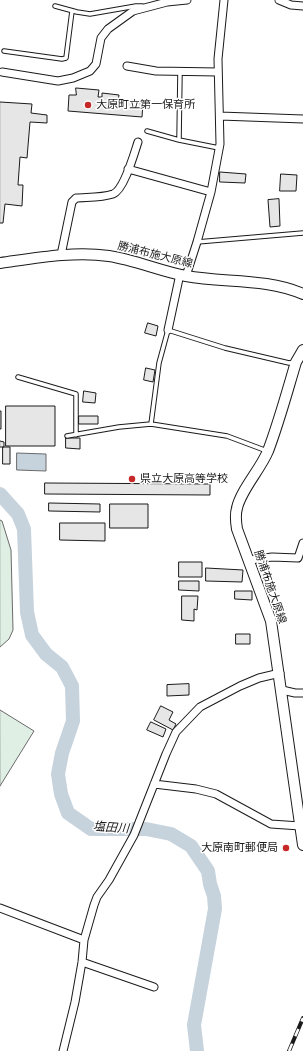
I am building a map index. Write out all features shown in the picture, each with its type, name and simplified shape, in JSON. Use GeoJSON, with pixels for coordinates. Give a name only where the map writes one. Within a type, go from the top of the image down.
{"type":"FeatureCollection","features":[{"type":"Feature","properties":{"kind":"main road","name":"勝浦布施大原線"},"geometry":{"type":"LineString","coordinates":[[0,263],[61,255],[90,254],[111,256],[183,275],[276,285],[303,294]]}},
{"type":"Feature","properties":{"kind":"main road","name":"勝浦布施大原線"},"geometry":{"type":"LineString","coordinates":[[303,350],[268,451],[236,508],[237,530],[250,560],[272,621],[303,845]]}},
{"type":"Feature","properties":{"kind":"street"},"geometry":{"type":"LineString","coordinates":[[2,72],[58,81],[73,78],[90,71],[96,64],[101,38],[108,29],[133,11],[146,7],[187,0]]}},
{"type":"Feature","properties":{"kind":"street"},"geometry":{"type":"LineString","coordinates":[[168,330],[183,275],[198,242],[211,192],[219,148],[220,116],[218,59],[224,0]]}},
{"type":"Feature","properties":{"kind":"street"},"geometry":{"type":"LineString","coordinates":[[279,0],[290,5],[303,6]]}},
{"type":"Feature","properties":{"kind":"street"},"geometry":{"type":"LineString","coordinates":[[127,66],[156,71],[218,72]]}},
{"type":"Feature","properties":{"kind":"street"},"geometry":{"type":"LineString","coordinates":[[220,116],[303,119]]}},
{"type":"Feature","properties":{"kind":"street"},"geometry":{"type":"LineString","coordinates":[[61,255],[72,202],[76,198],[114,194],[120,188],[138,142]]}},
{"type":"Feature","properties":{"kind":"street"},"geometry":{"type":"LineString","coordinates":[[128,170],[211,192]]}},
{"type":"Feature","properties":{"kind":"street"},"geometry":{"type":"LineString","coordinates":[[250,560],[272,557],[298,558],[303,543]]}},
{"type":"Feature","properties":{"kind":"street"},"geometry":{"type":"LineString","coordinates":[[63,1051],[69,1030],[82,962],[84,940],[97,897],[109,880],[134,834],[176,732],[200,708],[240,686],[259,678],[280,673]]}},
{"type":"Feature","properties":{"kind":"street"},"geometry":{"type":"LineString","coordinates":[[282,690],[295,694],[303,693]]}},
{"type":"Feature","properties":{"kind":"street"},"geometry":{"type":"LineString","coordinates":[[154,784],[196,789],[216,794],[271,824],[300,826]]}},
{"type":"Feature","properties":{"kind":"street"},"geometry":{"type":"LineString","coordinates":[[0,908],[84,940]]}},
{"type":"Feature","properties":{"kind":"street"},"geometry":{"type":"LineString","coordinates":[[82,962],[154,987]]}},
{"type":"Feature","properties":{"kind":"lane"},"geometry":{"type":"LineString","coordinates":[[55,6],[90,14],[136,6],[146,7]]}},
{"type":"Feature","properties":{"kind":"lane"},"geometry":{"type":"LineString","coordinates":[[4,51],[62,59],[66,58],[72,11]]}},
{"type":"Feature","properties":{"kind":"lane"},"geometry":{"type":"LineString","coordinates":[[179,140],[180,72]]}},
{"type":"Feature","properties":{"kind":"lane"},"geometry":{"type":"LineString","coordinates":[[146,131],[179,140],[219,148]]}},
{"type":"Feature","properties":{"kind":"lane"},"geometry":{"type":"LineString","coordinates":[[198,242],[303,233]]}},
{"type":"Feature","properties":{"kind":"lane"},"geometry":{"type":"LineString","coordinates":[[151,424],[159,363],[168,330],[225,348],[289,363],[300,362]]}},
{"type":"Feature","properties":{"kind":"lane"},"geometry":{"type":"LineString","coordinates":[[18,377],[76,394],[76,435]]}},
{"type":"Feature","properties":{"kind":"lane"},"geometry":{"type":"LineString","coordinates":[[67,436],[119,427],[151,424],[227,436],[268,451]]}},
{"type":"Feature","properties":{"kind":"green space"},"geometry":{"type":"Polygon","coordinates":[[[0,520],[2,521],[11,550],[13,630],[9,639],[0,647],[0,520]]]}},
{"type":"Feature","properties":{"kind":"green space"},"geometry":{"type":"Polygon","coordinates":[[[0,710],[34,731],[0,786],[0,710]]]}},
{"type":"Feature","properties":{"kind":"shaded area"},"geometry":{"type":"Polygon","coordinates":[[[17,453],[46,454],[46,471],[17,470],[17,453]]]}},
{"type":"Feature","properties":{"kind":"building"},"geometry":{"type":"Polygon","coordinates":[[[76,88],[99,90],[98,97],[102,97],[102,93],[119,95],[118,101],[143,103],[142,117],[68,111],[69,95],[76,95],[76,88]]]}},
{"type":"Feature","properties":{"kind":"building"},"geometry":{"type":"Polygon","coordinates":[[[0,102],[32,104],[31,113],[47,115],[47,123],[30,122],[27,158],[20,157],[18,185],[23,185],[22,206],[5,204],[3,223],[0,223],[0,102]]]}},
{"type":"Feature","properties":{"kind":"building"},"geometry":{"type":"Polygon","coordinates":[[[220,172],[246,174],[245,183],[220,182],[220,172]]]}},
{"type":"Feature","properties":{"kind":"building"},"geometry":{"type":"Polygon","coordinates":[[[281,174],[297,175],[296,191],[280,191],[281,174]]]}},
{"type":"Feature","properties":{"kind":"building"},"geometry":{"type":"Polygon","coordinates":[[[279,199],[280,226],[270,227],[268,200],[279,199]]]}},
{"type":"Feature","properties":{"kind":"building"},"geometry":{"type":"Polygon","coordinates":[[[148,323],[158,326],[156,336],[145,333],[148,323]]]}},
{"type":"Feature","properties":{"kind":"building"},"geometry":{"type":"Polygon","coordinates":[[[146,368],[155,370],[153,382],[144,380],[146,368]]]}},
{"type":"Feature","properties":{"kind":"building"},"geometry":{"type":"Polygon","coordinates":[[[84,391],[96,393],[95,403],[83,402],[84,391]]]}},
{"type":"Feature","properties":{"kind":"building"},"geometry":{"type":"Polygon","coordinates":[[[6,406],[55,406],[55,446],[6,446],[6,406]]]}},
{"type":"Feature","properties":{"kind":"building"},"geometry":{"type":"Polygon","coordinates":[[[1,411],[1,429],[0,429],[1,411]]]}},
{"type":"Feature","properties":{"kind":"building"},"geometry":{"type":"Polygon","coordinates":[[[79,416],[98,416],[98,424],[79,424],[79,416]]]}},
{"type":"Feature","properties":{"kind":"building"},"geometry":{"type":"Polygon","coordinates":[[[66,438],[80,438],[80,449],[66,448],[66,438]]]}},
{"type":"Feature","properties":{"kind":"building"},"geometry":{"type":"Polygon","coordinates":[[[0,441],[4,442],[4,447],[0,447],[0,441]]]}},
{"type":"Feature","properties":{"kind":"building"},"geometry":{"type":"Polygon","coordinates":[[[3,447],[10,447],[10,464],[3,464],[3,447]]]}},
{"type":"Feature","properties":{"kind":"building"},"geometry":{"type":"Polygon","coordinates":[[[45,483],[210,484],[210,495],[45,494],[45,483]]]}},
{"type":"Feature","properties":{"kind":"building"},"geometry":{"type":"Polygon","coordinates":[[[49,503],[100,504],[100,512],[49,511],[49,503]]]}},
{"type":"Feature","properties":{"kind":"building"},"geometry":{"type":"Polygon","coordinates":[[[110,504],[148,504],[148,528],[110,528],[110,504]]]}},
{"type":"Feature","properties":{"kind":"building"},"geometry":{"type":"Polygon","coordinates":[[[60,523],[105,523],[105,541],[60,540],[60,523]]]}},
{"type":"Feature","properties":{"kind":"building"},"geometry":{"type":"Polygon","coordinates":[[[179,562],[202,562],[202,577],[179,577],[179,562]]]}},
{"type":"Feature","properties":{"kind":"building"},"geometry":{"type":"Polygon","coordinates":[[[206,568],[243,570],[242,582],[206,581],[206,568]]]}},
{"type":"Feature","properties":{"kind":"building"},"geometry":{"type":"Polygon","coordinates":[[[179,581],[199,581],[199,591],[179,590],[179,581]]]}},
{"type":"Feature","properties":{"kind":"building"},"geometry":{"type":"Polygon","coordinates":[[[235,591],[252,591],[252,600],[235,599],[235,591]]]}},
{"type":"Feature","properties":{"kind":"building"},"geometry":{"type":"Polygon","coordinates":[[[182,596],[198,596],[197,610],[194,609],[194,621],[182,620],[182,596]]]}},
{"type":"Feature","properties":{"kind":"building"},"geometry":{"type":"Polygon","coordinates":[[[236,634],[250,634],[250,644],[236,644],[236,634]]]}},
{"type":"Feature","properties":{"kind":"building"},"geometry":{"type":"Polygon","coordinates":[[[189,684],[189,695],[167,696],[167,685],[189,684]]]}},
{"type":"Feature","properties":{"kind":"building"},"geometry":{"type":"Polygon","coordinates":[[[161,706],[173,712],[169,720],[176,724],[173,730],[154,720],[161,706]]]}},
{"type":"Feature","properties":{"kind":"building"},"geometry":{"type":"Polygon","coordinates":[[[151,722],[166,729],[163,737],[147,730],[151,722]]]}},
{"type":"Feature","properties":{"kind":"waterway","name":"塩田川"},"geometry":{"type":"LineString","coordinates":[[0,494],[18,514],[24,529],[27,612],[32,635],[46,654],[62,667],[72,686],[73,721],[62,753],[58,774],[61,794],[68,813],[91,829],[146,829],[171,834],[191,846],[208,871],[214,896],[215,909],[194,1025],[197,1051]]}},
{"type":"Feature","properties":{"kind":"railway"},"geometry":{"type":"LineString","coordinates":[[289,1051],[303,1018]]}},
{"type":"Feature","properties":{"kind":"place","name":"大原町立第一保育所"},"geometry":{"type":"Point","coordinates":[88,105]}},
{"type":"Feature","properties":{"kind":"place","name":"県立大原高等学校"},"geometry":{"type":"Point","coordinates":[132,479]}},
{"type":"Feature","properties":{"kind":"place","name":"大原南町郵便局"},"geometry":{"type":"Point","coordinates":[286,848]}}]}
